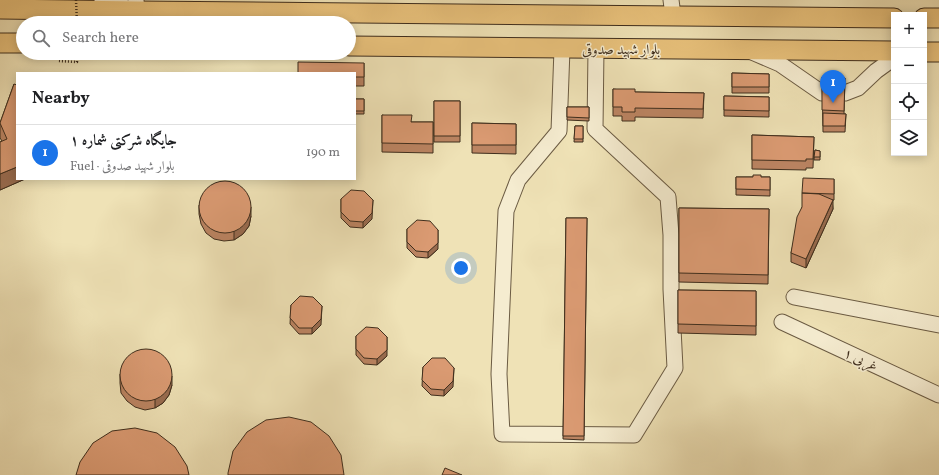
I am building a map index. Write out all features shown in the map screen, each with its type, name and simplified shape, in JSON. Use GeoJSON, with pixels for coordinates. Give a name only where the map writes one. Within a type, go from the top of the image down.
{"type":"FeatureCollection","features":[{"type":"Feature","properties":{"kind":"main road"},"geometry":{"type":"LineString","coordinates":[[5,6],[672,8],[891,18]]}},
{"type":"Feature","properties":{"kind":"main road"},"geometry":{"type":"LineString","coordinates":[[927,18],[939,18]]}},
{"type":"Feature","properties":{"kind":"main road"},"geometry":{"type":"LineString","coordinates":[[0,43],[16,43]]}},
{"type":"Feature","properties":{"kind":"main road","name":"بلوار شهید صدوقی"},"geometry":{"type":"LineString","coordinates":[[356,46],[891,51]]}},
{"type":"Feature","properties":{"kind":"main road"},"geometry":{"type":"LineString","coordinates":[[927,52],[939,52]]}},
{"type":"Feature","properties":{"kind":"street"},"geometry":{"type":"LineString","coordinates":[[102,0],[137,6]]}},
{"type":"Feature","properties":{"kind":"street"},"geometry":{"type":"LineString","coordinates":[[562,48],[559,131],[518,180],[506,211],[499,374],[502,434],[634,435],[675,368],[670,289],[671,235],[668,197],[594,129],[596,49]]}},
{"type":"Feature","properties":{"kind":"street"},"geometry":{"type":"LineString","coordinates":[[748,50],[780,64],[822,93]]}},
{"type":"Feature","properties":{"kind":"street"},"geometry":{"type":"LineString","coordinates":[[845,93],[858,88],[891,60]]}},
{"type":"Feature","properties":{"kind":"street"},"geometry":{"type":"LineString","coordinates":[[794,297],[939,324]]}},
{"type":"Feature","properties":{"kind":"street","name":"۱ غربی"},"geometry":{"type":"LineString","coordinates":[[782,322],[939,395]]}},
{"type":"Feature","properties":{"kind":"path"},"geometry":{"type":"LineString","coordinates":[[76,0],[77,16]]}},
{"type":"Feature","properties":{"kind":"path"},"geometry":{"type":"LineString","coordinates":[[58,60],[77,62],[77,60]]}},
{"type":"Feature","properties":{"kind":"building"},"geometry":{"type":"Polygon","coordinates":[[[298,62],[364,63],[364,77],[356,77],[356,72],[298,72],[298,62]]]}},
{"type":"Feature","properties":{"kind":"building"},"geometry":{"type":"Polygon","coordinates":[[[732,73],[769,74],[769,87],[732,87],[732,73]]]}},
{"type":"Feature","properties":{"kind":"building"},"geometry":{"type":"Polygon","coordinates":[[[822,77],[845,78],[844,111],[822,110],[822,77]]]}},
{"type":"Feature","properties":{"kind":"building"},"geometry":{"type":"Polygon","coordinates":[[[14,84],[16,85],[16,167],[0,174],[0,142],[7,139],[0,123],[14,84]]]}},
{"type":"Feature","properties":{"kind":"building"},"geometry":{"type":"Polygon","coordinates":[[[613,89],[635,89],[635,92],[704,93],[703,109],[635,108],[635,112],[622,112],[622,107],[613,107],[613,89]]]}},
{"type":"Feature","properties":{"kind":"building"},"geometry":{"type":"Polygon","coordinates":[[[724,96],[769,97],[769,111],[724,110],[724,96]]]}},
{"type":"Feature","properties":{"kind":"building"},"geometry":{"type":"Polygon","coordinates":[[[356,99],[364,99],[364,111],[356,111],[356,99]]]}},
{"type":"Feature","properties":{"kind":"building"},"geometry":{"type":"Polygon","coordinates":[[[434,101],[460,101],[460,136],[434,136],[434,101]]]}},
{"type":"Feature","properties":{"kind":"building"},"geometry":{"type":"Polygon","coordinates":[[[567,107],[589,107],[589,118],[567,117],[567,107]]]}},
{"type":"Feature","properties":{"kind":"building"},"geometry":{"type":"Polygon","coordinates":[[[823,113],[846,114],[845,126],[823,126],[823,113]]]}},
{"type":"Feature","properties":{"kind":"building"},"geometry":{"type":"Polygon","coordinates":[[[382,115],[412,115],[411,122],[433,122],[433,144],[382,143],[382,115]]]}},
{"type":"Feature","properties":{"kind":"building"},"geometry":{"type":"Polygon","coordinates":[[[472,123],[516,124],[516,145],[472,145],[472,123]]]}},
{"type":"Feature","properties":{"kind":"building"},"geometry":{"type":"Polygon","coordinates":[[[575,126],[583,126],[583,139],[574,139],[575,126]]]}},
{"type":"Feature","properties":{"kind":"building"},"geometry":{"type":"Polygon","coordinates":[[[752,135],[814,137],[813,159],[806,159],[806,161],[752,160],[752,135]]]}},
{"type":"Feature","properties":{"kind":"building"},"geometry":{"type":"Polygon","coordinates":[[[815,150],[820,151],[820,157],[814,157],[815,150]]]}},
{"type":"Feature","properties":{"kind":"building"},"geometry":{"type":"Polygon","coordinates":[[[753,175],[770,177],[770,190],[736,189],[736,177],[753,177],[753,175]]]}},
{"type":"Feature","properties":{"kind":"building"},"geometry":{"type":"Polygon","coordinates":[[[803,178],[834,179],[834,194],[802,193],[803,178]]]}},
{"type":"Feature","properties":{"kind":"building"},"geometry":{"type":"Polygon","coordinates":[[[225,181],[235,183],[243,189],[249,197],[251,207],[249,217],[243,225],[235,231],[225,233],[215,231],[207,225],[201,217],[199,207],[201,197],[207,189],[215,183],[225,181]]]}},
{"type":"Feature","properties":{"kind":"building"},"geometry":{"type":"Polygon","coordinates":[[[351,190],[364,191],[373,200],[372,213],[363,222],[350,221],[341,212],[341,199],[351,190]]]}},
{"type":"Feature","properties":{"kind":"building"},"geometry":{"type":"Polygon","coordinates":[[[802,193],[819,194],[833,200],[806,259],[791,253],[797,217],[802,207],[802,193]]]}},
{"type":"Feature","properties":{"kind":"building"},"geometry":{"type":"Polygon","coordinates":[[[679,208],[769,209],[768,275],[679,273],[679,208]]]}},
{"type":"Feature","properties":{"kind":"building"},"geometry":{"type":"Polygon","coordinates":[[[566,218],[587,218],[584,436],[563,436],[566,218]]]}},
{"type":"Feature","properties":{"kind":"building"},"geometry":{"type":"Polygon","coordinates":[[[417,220],[430,221],[438,230],[438,243],[428,252],[416,251],[407,242],[407,229],[417,220]]]}},
{"type":"Feature","properties":{"kind":"building"},"geometry":{"type":"Polygon","coordinates":[[[678,290],[756,291],[756,326],[678,324],[678,290]]]}},
{"type":"Feature","properties":{"kind":"building"},"geometry":{"type":"Polygon","coordinates":[[[300,296],[313,297],[322,306],[321,319],[312,328],[299,328],[290,318],[291,305],[300,296]]]}},
{"type":"Feature","properties":{"kind":"building"},"geometry":{"type":"Polygon","coordinates":[[[366,327],[378,328],[387,337],[387,350],[377,359],[364,358],[356,349],[356,336],[366,327]]]}},
{"type":"Feature","properties":{"kind":"building"},"geometry":{"type":"Polygon","coordinates":[[[146,349],[156,351],[164,357],[170,365],[172,375],[170,385],[164,393],[156,399],[146,401],[136,399],[128,393],[122,385],[120,375],[122,365],[128,357],[136,351],[146,349]]]}},
{"type":"Feature","properties":{"kind":"building"},"geometry":{"type":"Polygon","coordinates":[[[432,358],[445,358],[454,368],[453,381],[444,390],[431,389],[422,380],[423,367],[432,358]]]}},
{"type":"Feature","properties":{"kind":"building"},"geometry":{"type":"Polygon","coordinates":[[[289,417],[311,422],[329,436],[341,455],[344,475],[228,475],[233,451],[247,432],[266,420],[289,417]]]}},
{"type":"Feature","properties":{"kind":"building"},"geometry":{"type":"Polygon","coordinates":[[[135,428],[157,433],[175,447],[187,466],[189,475],[76,475],[80,462],[93,443],[112,431],[135,428]]]}},
{"type":"Feature","properties":{"kind":"building"},"geometry":{"type":"Polygon","coordinates":[[[445,468],[462,475],[442,475],[445,468]]]}},
{"type":"Feature","properties":{"kind":"place","name":"جایگاه شرکتی شماره ۱"},"geometry":{"type":"Point","coordinates":[833,103]}}]}
